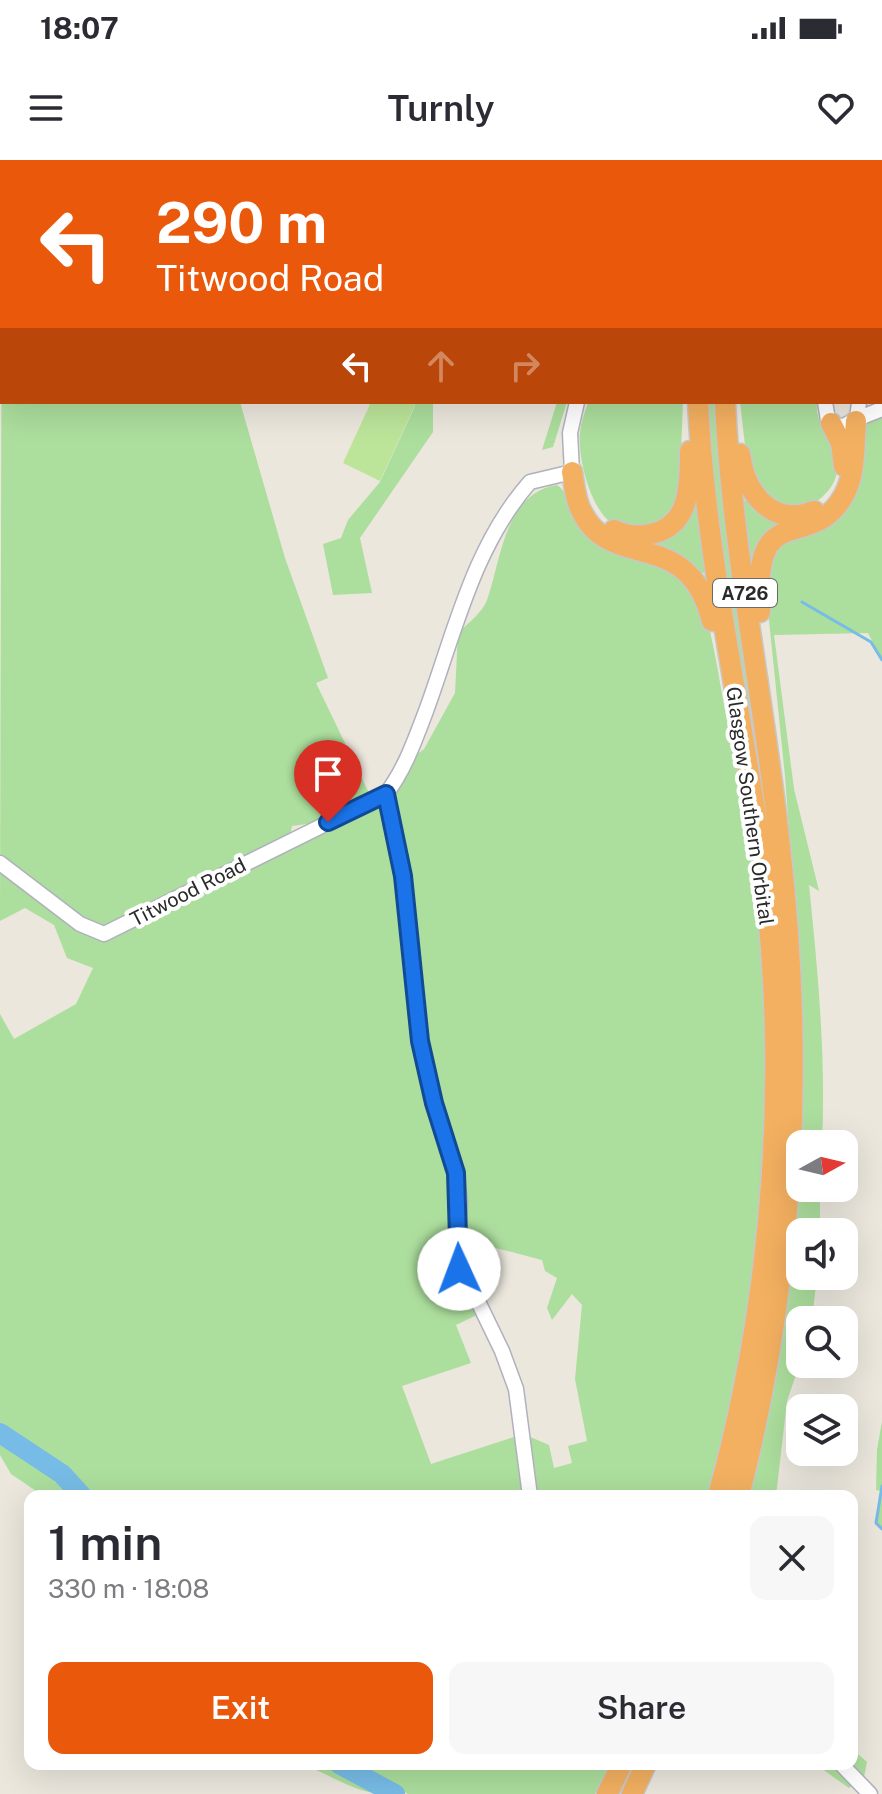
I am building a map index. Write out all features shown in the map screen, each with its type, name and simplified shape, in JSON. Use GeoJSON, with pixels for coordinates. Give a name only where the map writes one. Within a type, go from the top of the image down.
{"type":"FeatureCollection","features":[{"type":"Feature","properties":{"kind":"highway"},"geometry":{"type":"LineString","coordinates":[[572,472],[594,508],[613,529],[639,535],[664,530],[681,514],[688,493],[692,404]]}},
{"type":"Feature","properties":{"kind":"highway","name":"Glasgow Southern Orbital"},"geometry":{"type":"LineString","coordinates":[[698,404],[712,545],[768,926],[773,1008],[774,1118],[759,1298],[745,1383],[719,1490]]}},
{"type":"Feature","properties":{"kind":"highway","name":"Glasgow Southern Orbital"},"geometry":{"type":"LineString","coordinates":[[725,404],[739,548],[773,784],[791,985],[792,1155],[776,1317],[740,1490]]}},
{"type":"Feature","properties":{"kind":"highway"},"geometry":{"type":"LineString","coordinates":[[734,404],[747,484],[760,502],[790,515],[817,510],[830,500],[839,486],[844,457],[831,423]]}},
{"type":"Feature","properties":{"kind":"highway"},"geometry":{"type":"LineString","coordinates":[[773,784],[758,585],[760,562],[766,547],[777,537],[817,519],[838,504],[852,471],[857,414]]}},
{"type":"Feature","properties":{"kind":"highway"},"geometry":{"type":"LineString","coordinates":[[572,472],[579,506],[596,530],[616,543],[680,565],[703,592],[744,749]]}},
{"type":"Feature","properties":{"kind":"street"},"geometry":{"type":"LineString","coordinates":[[529,1490],[516,1389],[502,1351],[457,1258],[460,1201],[456,1173],[434,1103],[420,1041],[403,876],[386,794],[410,753],[469,583],[498,526],[530,482],[572,472],[570,433],[577,404]]}},
{"type":"Feature","properties":{"kind":"street"},"geometry":{"type":"LineString","coordinates":[[825,404],[825,416],[841,427],[857,414],[882,409]]}},
{"type":"Feature","properties":{"kind":"street","name":"Titwood Road"},"geometry":{"type":"LineString","coordinates":[[0,863],[80,924],[104,934],[386,794]]}},
{"type":"Feature","properties":{"kind":"street"},"geometry":{"type":"LineString","coordinates":[[846,1770],[863,1791]]}},
{"type":"Feature","properties":{"kind":"green space"},"geometry":{"type":"Polygon","coordinates":[[[1,404],[241,404],[285,558],[328,678],[316,683],[370,795],[314,823],[292,826],[290,837],[381,803],[391,830],[415,1029],[429,1032],[394,796],[412,758],[424,749],[455,693],[458,633],[485,604],[507,531],[515,515],[539,491],[557,485],[589,528],[660,562],[686,579],[697,592],[706,614],[740,785],[752,861],[765,1013],[766,1089],[757,1242],[735,1385],[710,1490],[534,1490],[528,1436],[549,1445],[554,1468],[572,1463],[568,1446],[587,1441],[575,1379],[582,1305],[572,1294],[552,1320],[547,1308],[557,1278],[545,1271],[542,1260],[477,1243],[470,1258],[458,1258],[483,1312],[456,1325],[471,1363],[402,1386],[431,1464],[520,1435],[524,1490],[35,1490],[11,1474],[0,1455],[0,1014],[14,1039],[76,1004],[93,968],[67,958],[54,925],[25,908],[0,921],[1,404]]]}},
{"type":"Feature","properties":{"kind":"green space"},"geometry":{"type":"Polygon","coordinates":[[[370,404],[415,405],[380,481],[343,463],[370,404]]]}},
{"type":"Feature","properties":{"kind":"green space"},"geometry":{"type":"Polygon","coordinates":[[[433,404],[433,432],[360,538],[372,593],[333,595],[323,544],[341,538],[348,520],[380,482],[415,406],[433,404]]]}},
{"type":"Feature","properties":{"kind":"green space"},"geometry":{"type":"Polygon","coordinates":[[[556,404],[566,404],[553,447],[542,450],[556,404]]]}},
{"type":"Feature","properties":{"kind":"green space"},"geometry":{"type":"Polygon","coordinates":[[[587,404],[683,404],[679,502],[655,528],[628,530],[613,525],[604,516],[584,473],[581,428],[587,404]]]}},
{"type":"Feature","properties":{"kind":"green space"},"geometry":{"type":"Polygon","coordinates":[[[705,404],[716,404],[729,554],[768,805],[778,892],[783,979],[785,1066],[777,1239],[766,1325],[733,1490],[727,1490],[744,1415],[769,1257],[780,1100],[780,1021],[769,858],[721,556],[705,404]]]}},
{"type":"Feature","properties":{"kind":"green space"},"geometry":{"type":"Polygon","coordinates":[[[740,404],[817,404],[837,473],[821,498],[802,506],[768,498],[748,471],[740,404]]]}},
{"type":"Feature","properties":{"kind":"green space"},"geometry":{"type":"Polygon","coordinates":[[[882,414],[882,660],[868,633],[774,635],[794,789],[819,891],[809,885],[822,1047],[822,1130],[788,1130],[802,1011],[785,776],[766,591],[776,547],[831,517],[862,424],[882,414]]]}},
{"type":"Feature","properties":{"kind":"green space"},"geometry":{"type":"Polygon","coordinates":[[[696,491],[706,571],[702,574],[689,560],[649,544],[675,534],[696,491]]]}},
{"type":"Feature","properties":{"kind":"green space"},"geometry":{"type":"Polygon","coordinates":[[[743,501],[747,501],[769,521],[788,520],[774,528],[763,540],[750,569],[743,501]]]}},
{"type":"Feature","properties":{"kind":"green space"},"geometry":{"type":"Polygon","coordinates":[[[786,1150],[786,1202],[820,1202],[820,1218],[786,1218],[786,1290],[815,1290],[814,1306],[786,1306],[786,1378],[795,1378],[789,1394],[786,1394],[777,1490],[747,1490],[786,1150]]]}},
{"type":"Feature","properties":{"kind":"green space"},"geometry":{"type":"Polygon","coordinates":[[[882,1421],[882,1529],[876,1523],[881,1491],[876,1490],[877,1450],[882,1421]]]}},
{"type":"Feature","properties":{"kind":"green space"},"geometry":{"type":"Polygon","coordinates":[[[858,1754],[867,1762],[864,1777],[849,1788],[824,1770],[858,1770],[858,1754]]]}},
{"type":"Feature","properties":{"kind":"green space"},"geometry":{"type":"Polygon","coordinates":[[[316,1770],[341,1770],[386,1794],[354,1787],[316,1770]]]}},
{"type":"Feature","properties":{"kind":"green space"},"geometry":{"type":"Polygon","coordinates":[[[366,1770],[607,1770],[595,1794],[408,1794],[366,1770]]]}},
{"type":"Feature","properties":{"kind":"waterway"},"geometry":{"type":"LineString","coordinates":[[802,602],[871,642],[882,660]]}},
{"type":"Feature","properties":{"kind":"waterway"},"geometry":{"type":"LineString","coordinates":[[0,1433],[62,1474],[77,1490]]}},
{"type":"Feature","properties":{"kind":"waterway"},"geometry":{"type":"LineString","coordinates":[[882,1486],[876,1523],[882,1529]]}},
{"type":"Feature","properties":{"kind":"waterway"},"geometry":{"type":"LineString","coordinates":[[350,1770],[395,1794]]}},
{"type":"Feature","properties":{"kind":"route"},"geometry":{"type":"LineString","coordinates":[[328,822],[376,796],[386,794],[403,876],[420,1041],[434,1103],[456,1173],[460,1201],[456,1244],[459,1269]]}}]}
